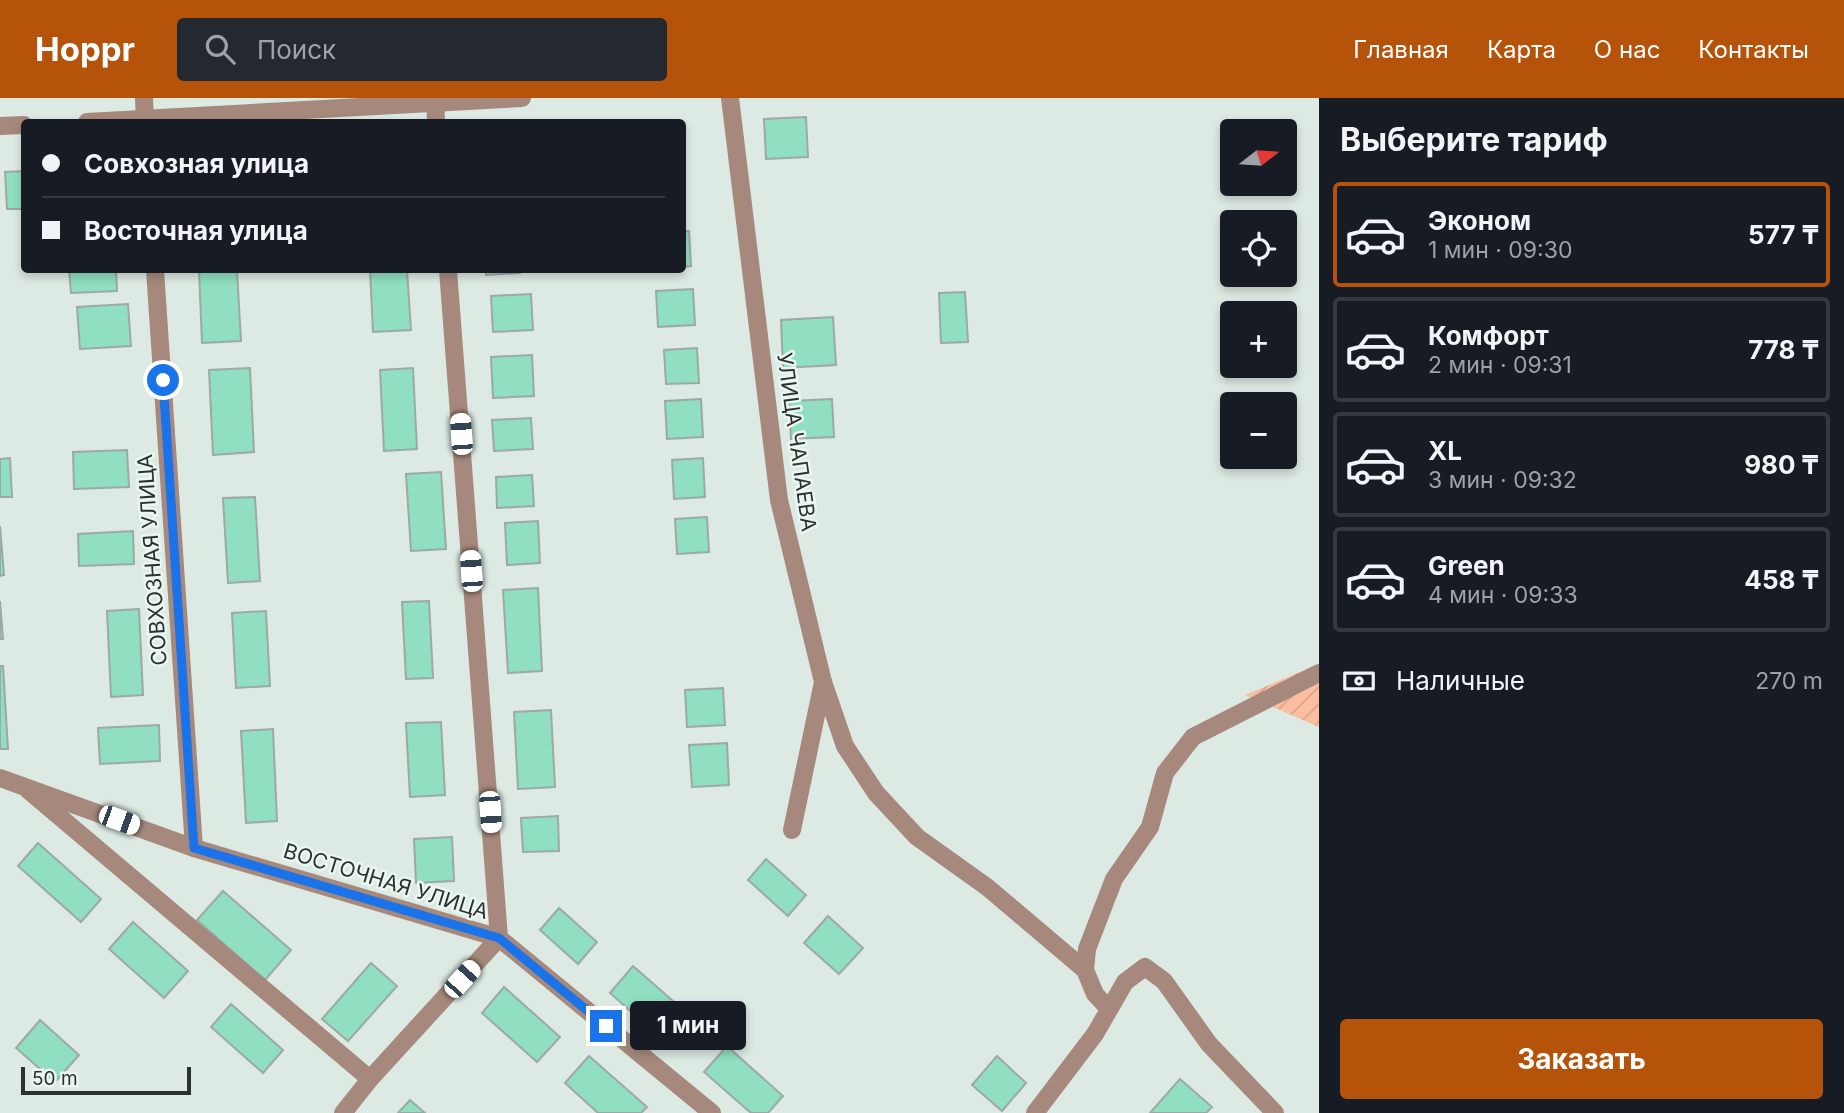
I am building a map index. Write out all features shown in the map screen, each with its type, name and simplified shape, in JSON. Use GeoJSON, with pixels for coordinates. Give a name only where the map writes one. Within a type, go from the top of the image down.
{"type":"FeatureCollection","features":[{"type":"Feature","properties":{"kind":"street"},"geometry":{"type":"LineString","coordinates":[[144,98],[145,119]]}},
{"type":"Feature","properties":{"kind":"street"},"geometry":{"type":"LineString","coordinates":[[174,119],[435,101],[522,98]]}},
{"type":"Feature","properties":{"kind":"street","name":"УЛИЦА ЧАПАЕВА"},"geometry":{"type":"LineString","coordinates":[[730,98],[779,500],[823,682],[792,830]]}},
{"type":"Feature","properties":{"kind":"street"},"geometry":{"type":"LineString","coordinates":[[435,101],[436,119]]}},
{"type":"Feature","properties":{"kind":"street"},"geometry":{"type":"LineString","coordinates":[[0,126],[21,125]]}},
{"type":"Feature","properties":{"kind":"street","name":"СОВХОЗНАЯ УЛИЦА"},"geometry":{"type":"LineString","coordinates":[[155,273],[194,848]]}},
{"type":"Feature","properties":{"kind":"street"},"geometry":{"type":"LineString","coordinates":[[344,1113],[370,1079],[499,938],[448,273]]}},
{"type":"Feature","properties":{"kind":"street"},"geometry":{"type":"LineString","coordinates":[[1085,970],[1087,949],[1114,879],[1150,827],[1165,773],[1193,737],[1319,673]]}},
{"type":"Feature","properties":{"kind":"street"},"geometry":{"type":"LineString","coordinates":[[823,682],[845,746],[884,802],[917,837],[987,887],[1085,970],[1095,994],[1108,1008]]}},
{"type":"Feature","properties":{"kind":"street","name":"ВОСТОЧНАЯ УЛИЦА"},"geometry":{"type":"LineString","coordinates":[[0,778],[19,782],[194,848],[499,938],[712,1113]]}},
{"type":"Feature","properties":{"kind":"street"},"geometry":{"type":"LineString","coordinates":[[19,782],[370,1079]]}},
{"type":"Feature","properties":{"kind":"street"},"geometry":{"type":"LineString","coordinates":[[1035,1113],[1095,1034],[1125,982],[1145,967],[1164,981],[1209,1044],[1275,1113]]}},
{"type":"Feature","properties":{"kind":"shaded area"},"geometry":{"type":"Polygon","coordinates":[[[1319,664],[1319,727],[1245,695],[1319,664]]]}},
{"type":"Feature","properties":{"kind":"building"},"geometry":{"type":"Polygon","coordinates":[[[806,117],[808,157],[766,159],[764,119],[806,117]]]}},
{"type":"Feature","properties":{"kind":"building"},"geometry":{"type":"Polygon","coordinates":[[[21,171],[21,209],[7,209],[5,172],[21,171]]]}},
{"type":"Feature","properties":{"kind":"building"},"geometry":{"type":"Polygon","coordinates":[[[686,231],[689,231],[691,266],[686,267],[686,231]]]}},
{"type":"Feature","properties":{"kind":"building"},"geometry":{"type":"Polygon","coordinates":[[[69,273],[116,273],[117,291],[71,293],[69,273]]]}},
{"type":"Feature","properties":{"kind":"building"},"geometry":{"type":"Polygon","coordinates":[[[199,273],[237,273],[241,341],[202,343],[199,273]]]}},
{"type":"Feature","properties":{"kind":"building"},"geometry":{"type":"Polygon","coordinates":[[[370,273],[407,273],[411,330],[373,332],[370,273]]]}},
{"type":"Feature","properties":{"kind":"building"},"geometry":{"type":"Polygon","coordinates":[[[486,273],[520,273],[486,275],[486,273]]]}},
{"type":"Feature","properties":{"kind":"building"},"geometry":{"type":"Polygon","coordinates":[[[693,289],[695,325],[658,327],[656,291],[693,289]]]}},
{"type":"Feature","properties":{"kind":"building"},"geometry":{"type":"Polygon","coordinates":[[[965,292],[968,342],[941,343],[939,293],[965,292]]]}},
{"type":"Feature","properties":{"kind":"building"},"geometry":{"type":"Polygon","coordinates":[[[531,294],[533,330],[493,332],[491,296],[531,294]]]}},
{"type":"Feature","properties":{"kind":"building"},"geometry":{"type":"Polygon","coordinates":[[[128,304],[131,346],[80,349],[77,307],[128,304]]]}},
{"type":"Feature","properties":{"kind":"building"},"geometry":{"type":"Polygon","coordinates":[[[833,317],[836,365],[783,368],[781,320],[833,317]]]}},
{"type":"Feature","properties":{"kind":"building"},"geometry":{"type":"Polygon","coordinates":[[[697,348],[699,383],[666,384],[664,350],[697,348]]]}},
{"type":"Feature","properties":{"kind":"building"},"geometry":{"type":"Polygon","coordinates":[[[532,355],[534,396],[493,398],[491,357],[532,355]]]}},
{"type":"Feature","properties":{"kind":"building"},"geometry":{"type":"Polygon","coordinates":[[[250,368],[254,452],[213,455],[209,370],[250,368]]]}},
{"type":"Feature","properties":{"kind":"building"},"geometry":{"type":"Polygon","coordinates":[[[413,368],[417,449],[384,451],[380,370],[413,368]]]}},
{"type":"Feature","properties":{"kind":"building"},"geometry":{"type":"Polygon","coordinates":[[[701,399],[703,437],[667,439],[665,401],[701,399]]]}},
{"type":"Feature","properties":{"kind":"building"},"geometry":{"type":"Polygon","coordinates":[[[832,399],[834,437],[791,439],[789,401],[832,399]]]}},
{"type":"Feature","properties":{"kind":"building"},"geometry":{"type":"Polygon","coordinates":[[[531,418],[533,449],[494,451],[492,420],[531,418]]]}},
{"type":"Feature","properties":{"kind":"building"},"geometry":{"type":"Polygon","coordinates":[[[127,450],[129,487],[74,489],[73,452],[127,450]]]}},
{"type":"Feature","properties":{"kind":"building"},"geometry":{"type":"Polygon","coordinates":[[[10,458],[12,497],[0,497],[0,459],[10,458]]]}},
{"type":"Feature","properties":{"kind":"building"},"geometry":{"type":"Polygon","coordinates":[[[703,458],[705,497],[674,499],[672,460],[703,458]]]}},
{"type":"Feature","properties":{"kind":"building"},"geometry":{"type":"Polygon","coordinates":[[[441,472],[446,549],[411,551],[406,474],[441,472]]]}},
{"type":"Feature","properties":{"kind":"building"},"geometry":{"type":"Polygon","coordinates":[[[532,475],[534,506],[497,508],[496,477],[532,475]]]}},
{"type":"Feature","properties":{"kind":"building"},"geometry":{"type":"Polygon","coordinates":[[[255,497],[260,581],[228,583],[223,498],[255,497]]]}},
{"type":"Feature","properties":{"kind":"building"},"geometry":{"type":"Polygon","coordinates":[[[707,517],[709,552],[677,554],[675,519],[707,517]]]}},
{"type":"Feature","properties":{"kind":"building"},"geometry":{"type":"Polygon","coordinates":[[[538,521],[540,563],[507,565],[505,523],[538,521]]]}},
{"type":"Feature","properties":{"kind":"building"},"geometry":{"type":"Polygon","coordinates":[[[0,526],[4,575],[0,576],[0,526]]]}},
{"type":"Feature","properties":{"kind":"building"},"geometry":{"type":"Polygon","coordinates":[[[133,531],[134,564],[79,566],[78,534],[133,531]]]}},
{"type":"Feature","properties":{"kind":"building"},"geometry":{"type":"Polygon","coordinates":[[[538,588],[542,671],[508,673],[503,590],[538,588]]]}},
{"type":"Feature","properties":{"kind":"building"},"geometry":{"type":"Polygon","coordinates":[[[0,601],[3,639],[0,639],[0,601]]]}},
{"type":"Feature","properties":{"kind":"building"},"geometry":{"type":"Polygon","coordinates":[[[429,601],[433,678],[406,679],[402,602],[429,601]]]}},
{"type":"Feature","properties":{"kind":"building"},"geometry":{"type":"Polygon","coordinates":[[[139,609],[143,695],[111,697],[107,611],[139,609]]]}},
{"type":"Feature","properties":{"kind":"building"},"geometry":{"type":"Polygon","coordinates":[[[266,611],[270,686],[236,688],[232,613],[266,611]]]}},
{"type":"Feature","properties":{"kind":"building"},"geometry":{"type":"Polygon","coordinates":[[[0,666],[3,666],[8,749],[0,749],[0,666]]]}},
{"type":"Feature","properties":{"kind":"building"},"geometry":{"type":"Polygon","coordinates":[[[723,688],[725,725],[687,727],[685,690],[723,688]]]}},
{"type":"Feature","properties":{"kind":"building"},"geometry":{"type":"Polygon","coordinates":[[[551,710],[555,787],[518,789],[514,712],[551,710]]]}},
{"type":"Feature","properties":{"kind":"building"},"geometry":{"type":"Polygon","coordinates":[[[441,722],[445,795],[410,797],[406,723],[441,722]]]}},
{"type":"Feature","properties":{"kind":"building"},"geometry":{"type":"Polygon","coordinates":[[[159,725],[160,761],[100,764],[98,728],[159,725]]]}},
{"type":"Feature","properties":{"kind":"building"},"geometry":{"type":"Polygon","coordinates":[[[273,729],[277,821],[246,823],[241,731],[273,729]]]}},
{"type":"Feature","properties":{"kind":"building"},"geometry":{"type":"Polygon","coordinates":[[[727,743],[729,785],[692,787],[689,745],[727,743]]]}},
{"type":"Feature","properties":{"kind":"building"},"geometry":{"type":"Polygon","coordinates":[[[558,816],[559,851],[523,852],[521,818],[558,816]]]}},
{"type":"Feature","properties":{"kind":"building"},"geometry":{"type":"Polygon","coordinates":[[[452,837],[454,881],[416,883],[414,839],[452,837]]]}},
{"type":"Feature","properties":{"kind":"building"},"geometry":{"type":"Polygon","coordinates":[[[38,843],[101,899],[81,922],[18,866],[38,843]]]}},
{"type":"Feature","properties":{"kind":"building"},"geometry":{"type":"Polygon","coordinates":[[[766,859],[806,895],[788,916],[748,880],[766,859]]]}},
{"type":"Feature","properties":{"kind":"building"},"geometry":{"type":"Polygon","coordinates":[[[223,891],[291,950],[265,980],[197,920],[223,891]]]}},
{"type":"Feature","properties":{"kind":"building"},"geometry":{"type":"Polygon","coordinates":[[[559,908],[597,942],[578,964],[540,930],[559,908]]]}},
{"type":"Feature","properties":{"kind":"building"},"geometry":{"type":"Polygon","coordinates":[[[828,916],[863,948],[839,974],[804,943],[828,916]]]}},
{"type":"Feature","properties":{"kind":"building"},"geometry":{"type":"Polygon","coordinates":[[[133,922],[188,971],[164,998],[109,949],[133,922]]]}},
{"type":"Feature","properties":{"kind":"building"},"geometry":{"type":"Polygon","coordinates":[[[371,963],[397,986],[348,1041],[322,1019],[371,963]]]}},
{"type":"Feature","properties":{"kind":"building"},"geometry":{"type":"Polygon","coordinates":[[[633,966],[689,1015],[665,1042],[610,993],[633,966]]]}},
{"type":"Feature","properties":{"kind":"building"},"geometry":{"type":"Polygon","coordinates":[[[504,987],[560,1037],[537,1062],[482,1013],[504,987]]]}},
{"type":"Feature","properties":{"kind":"building"},"geometry":{"type":"Polygon","coordinates":[[[231,1004],[283,1050],[263,1073],[211,1027],[231,1004]]]}},
{"type":"Feature","properties":{"kind":"building"},"geometry":{"type":"Polygon","coordinates":[[[40,1020],[79,1055],[55,1082],[16,1048],[40,1020]]]}},
{"type":"Feature","properties":{"kind":"building"},"geometry":{"type":"Polygon","coordinates":[[[727,1046],[783,1096],[768,1113],[751,1113],[704,1072],[727,1046]]]}},
{"type":"Feature","properties":{"kind":"building"},"geometry":{"type":"Polygon","coordinates":[[[589,1056],[647,1107],[641,1113],[598,1113],[565,1083],[589,1056]]]}},
{"type":"Feature","properties":{"kind":"building"},"geometry":{"type":"Polygon","coordinates":[[[997,1056],[1026,1083],[1002,1111],[972,1085],[997,1056]]]}},
{"type":"Feature","properties":{"kind":"building"},"geometry":{"type":"Polygon","coordinates":[[[1180,1079],[1212,1107],[1206,1113],[1150,1113],[1180,1079]]]}},
{"type":"Feature","properties":{"kind":"building"},"geometry":{"type":"Polygon","coordinates":[[[410,1100],[425,1113],[398,1113],[410,1100]]]}},
{"type":"Feature","properties":{"kind":"route"},"geometry":{"type":"LineString","coordinates":[[163,380],[194,848],[499,938],[606,1026]]}}]}
